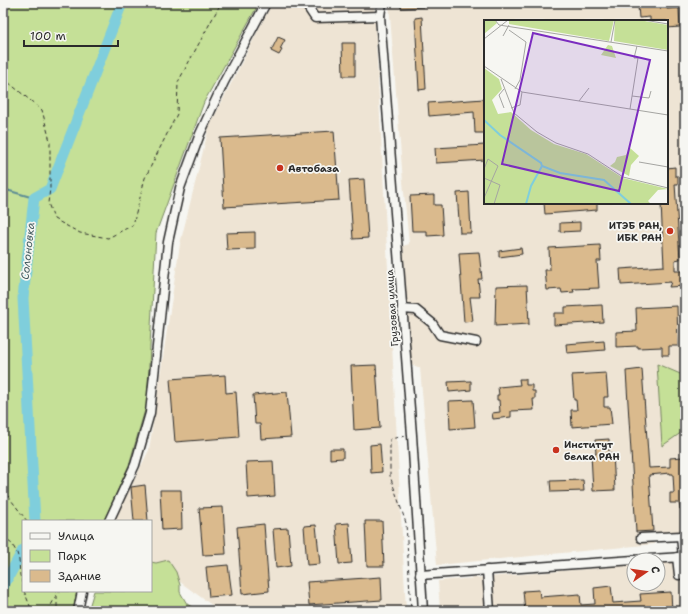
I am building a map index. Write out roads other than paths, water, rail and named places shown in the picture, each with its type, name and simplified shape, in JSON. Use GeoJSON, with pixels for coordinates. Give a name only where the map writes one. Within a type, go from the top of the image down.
{"type":"FeatureCollection","features":[{"type":"Feature","properties":{"kind":"street"},"geometry":{"type":"LineString","coordinates":[[108,520],[135,465],[150,413],[168,242],[180,188],[200,134],[218,95],[266,3]]}},
{"type":"Feature","properties":{"kind":"street"},"geometry":{"type":"LineString","coordinates":[[305,3],[315,18],[380,16]]}},
{"type":"Feature","properties":{"kind":"street","name":"Грузовая улица"},"geometry":{"type":"LineString","coordinates":[[382,3],[380,16],[412,435],[423,611]]}},
{"type":"Feature","properties":{"kind":"street"},"geometry":{"type":"LineString","coordinates":[[402,309],[416,310],[432,323],[440,335],[476,342]]}},
{"type":"Feature","properties":{"kind":"street"},"geometry":{"type":"LineString","coordinates":[[641,538],[683,535],[683,556],[666,558]]}},
{"type":"Feature","properties":{"kind":"street"},"geometry":{"type":"LineString","coordinates":[[677,557],[679,575]]}},
{"type":"Feature","properties":{"kind":"street"},"geometry":{"type":"LineString","coordinates":[[420,575],[626,561]]}},
{"type":"Feature","properties":{"kind":"street"},"geometry":{"type":"LineString","coordinates":[[486,570],[490,611]]}},
{"type":"Feature","properties":{"kind":"street"},"geometry":{"type":"LineString","coordinates":[[78,611],[82,592]]}},
{"type":"Feature","properties":{"kind":"waterway","name":"Солоновка"},"geometry":{"type":"LineString","coordinates":[[35,520],[23,298],[34,198],[50,189],[122,3]]}},
{"type":"Feature","properties":{"kind":"waterway"},"geometry":{"type":"LineString","coordinates":[[3,189],[34,198]]}},
{"type":"Feature","properties":{"kind":"waterway","name":"Солоновка"},"geometry":{"type":"LineString","coordinates":[[3,587],[22,552]]}},
{"type":"Feature","properties":{"kind":"place","name":"Автобаза"},"geometry":{"type":"Point","coordinates":[280,168]}},
{"type":"Feature","properties":{"kind":"place","name":"ИТЭБ РАН, ИБК РАН"},"geometry":{"type":"Point","coordinates":[670,231]}},
{"type":"Feature","properties":{"kind":"place","name":"Институт белка РАН"},"geometry":{"type":"Point","coordinates":[556,450]}}]}
